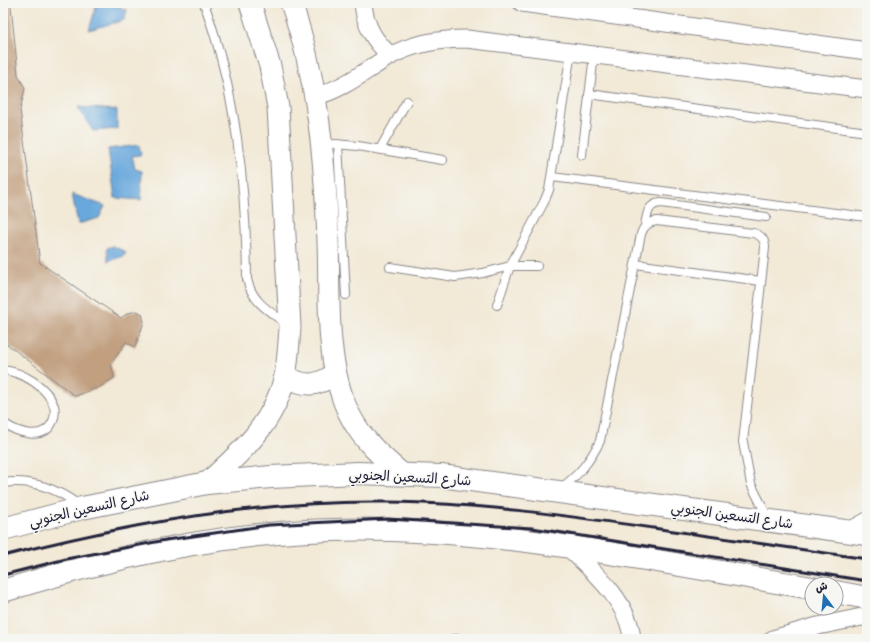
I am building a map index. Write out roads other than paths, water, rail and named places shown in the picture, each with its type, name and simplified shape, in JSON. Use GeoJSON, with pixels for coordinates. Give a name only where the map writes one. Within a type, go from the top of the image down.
{"type":"FeatureCollection","features":[{"type":"Feature","properties":{"kind":"main road","name":"شارع التسعين الجنوبي"},"geometry":{"type":"LineString","coordinates":[[3,529],[82,508],[207,483],[315,474],[402,474],[441,476],[867,534]]}},
{"type":"Feature","properties":{"kind":"main road"},"geometry":{"type":"LineString","coordinates":[[3,592],[64,572],[156,550],[218,540],[288,532],[343,530],[433,532],[484,536],[569,548],[804,587]]}},
{"type":"Feature","properties":{"kind":"main road"},"geometry":{"type":"LineString","coordinates":[[844,594],[867,598]]}},
{"type":"Feature","properties":{"kind":"street"},"geometry":{"type":"LineString","coordinates":[[207,483],[242,452],[262,428],[276,404],[285,376],[290,327],[278,107],[270,66],[250,3]]}},
{"type":"Feature","properties":{"kind":"street"},"geometry":{"type":"LineString","coordinates":[[291,3],[307,58],[315,97],[330,144],[328,239],[331,332],[335,374],[344,403],[356,426],[372,449],[402,474]]}},
{"type":"Feature","properties":{"kind":"street"},"geometry":{"type":"LineString","coordinates":[[364,3],[364,15],[370,31],[379,45],[391,56]]}},
{"type":"Feature","properties":{"kind":"street"},"geometry":{"type":"LineString","coordinates":[[522,3],[867,51]]}},
{"type":"Feature","properties":{"kind":"street"},"geometry":{"type":"LineString","coordinates":[[315,97],[349,83],[391,56],[420,45],[450,39],[467,39],[867,89]]}},
{"type":"Feature","properties":{"kind":"street"},"geometry":{"type":"LineString","coordinates":[[285,376],[297,383],[310,385],[324,382],[335,374]]}},
{"type":"Feature","properties":{"kind":"street"},"geometry":{"type":"LineString","coordinates":[[569,548],[598,578],[621,606],[628,620],[632,639]]}},
{"type":"Feature","properties":{"kind":"street"},"geometry":{"type":"LineString","coordinates":[[773,639],[818,626],[867,616]]}},
{"type":"Feature","properties":{"kind":"lane"},"geometry":{"type":"LineString","coordinates":[[204,3],[217,40],[234,118],[244,198],[249,288],[259,304],[290,327]]}},
{"type":"Feature","properties":{"kind":"lane"},"geometry":{"type":"LineString","coordinates":[[497,305],[510,266],[544,202],[552,177],[571,52]]}},
{"type":"Feature","properties":{"kind":"lane"},"geometry":{"type":"LineString","coordinates":[[582,155],[594,55]]}},
{"type":"Feature","properties":{"kind":"lane"},"geometry":{"type":"LineString","coordinates":[[589,94],[867,132]]}},
{"type":"Feature","properties":{"kind":"lane"},"geometry":{"type":"LineString","coordinates":[[380,149],[407,101]]}},
{"type":"Feature","properties":{"kind":"lane"},"geometry":{"type":"LineString","coordinates":[[346,295],[330,144],[380,149],[444,160]]}},
{"type":"Feature","properties":{"kind":"lane"},"geometry":{"type":"LineString","coordinates":[[552,177],[867,217]]}},
{"type":"Feature","properties":{"kind":"lane"},"geometry":{"type":"LineString","coordinates":[[556,492],[581,471],[595,452],[600,441],[641,234],[645,226],[648,210],[652,206],[661,203],[766,217]]}},
{"type":"Feature","properties":{"kind":"lane"},"geometry":{"type":"LineString","coordinates":[[645,226],[648,223],[657,220],[757,234],[761,236],[765,243],[743,442],[751,484],[769,520]]}},
{"type":"Feature","properties":{"kind":"lane"},"geometry":{"type":"LineString","coordinates":[[635,264],[761,280]]}},
{"type":"Feature","properties":{"kind":"lane"},"geometry":{"type":"LineString","coordinates":[[390,267],[455,277],[483,274],[510,266],[537,266]]}},
{"type":"Feature","properties":{"kind":"lane"},"geometry":{"type":"LineString","coordinates":[[3,370],[13,371],[23,375],[40,388],[54,406],[55,416],[51,426],[43,433],[32,434],[4,426]]}},
{"type":"Feature","properties":{"kind":"lane"},"geometry":{"type":"LineString","coordinates":[[4,481],[19,482],[51,488],[67,496],[82,508]]}},
{"type":"Feature","properties":{"kind":"lane"},"geometry":{"type":"LineString","coordinates":[[839,530],[852,525],[867,516]]}},
{"type":"Feature","properties":{"kind":"lane"},"geometry":{"type":"LineString","coordinates":[[453,639],[464,639]]}},
{"type":"Feature","properties":{"kind":"water"},"geometry":{"type":"Polygon","coordinates":[[[97,3],[121,3],[121,9],[127,10],[124,20],[89,30],[97,3]]]}},
{"type":"Feature","properties":{"kind":"water"},"geometry":{"type":"Polygon","coordinates":[[[78,107],[117,110],[117,129],[93,131],[78,107]]]}},
{"type":"Feature","properties":{"kind":"water"},"geometry":{"type":"Polygon","coordinates":[[[139,145],[141,155],[132,156],[135,169],[142,171],[141,200],[115,198],[108,149],[139,145]]]}},
{"type":"Feature","properties":{"kind":"water"},"geometry":{"type":"Polygon","coordinates":[[[72,194],[105,206],[99,218],[78,224],[72,194]]]}},
{"type":"Feature","properties":{"kind":"water"},"geometry":{"type":"Polygon","coordinates":[[[113,246],[126,252],[124,256],[108,261],[107,248],[113,246]]]}},
{"type":"Feature","properties":{"kind":"railway"},"geometry":{"type":"LineString","coordinates":[[3,556],[97,534],[194,516],[291,505],[340,502],[388,502],[485,507],[550,514],[867,559]]}},
{"type":"Feature","properties":{"kind":"railway"},"geometry":{"type":"LineString","coordinates":[[3,575],[66,559],[166,540],[269,525],[388,519],[532,528],[867,581]]}}]}
